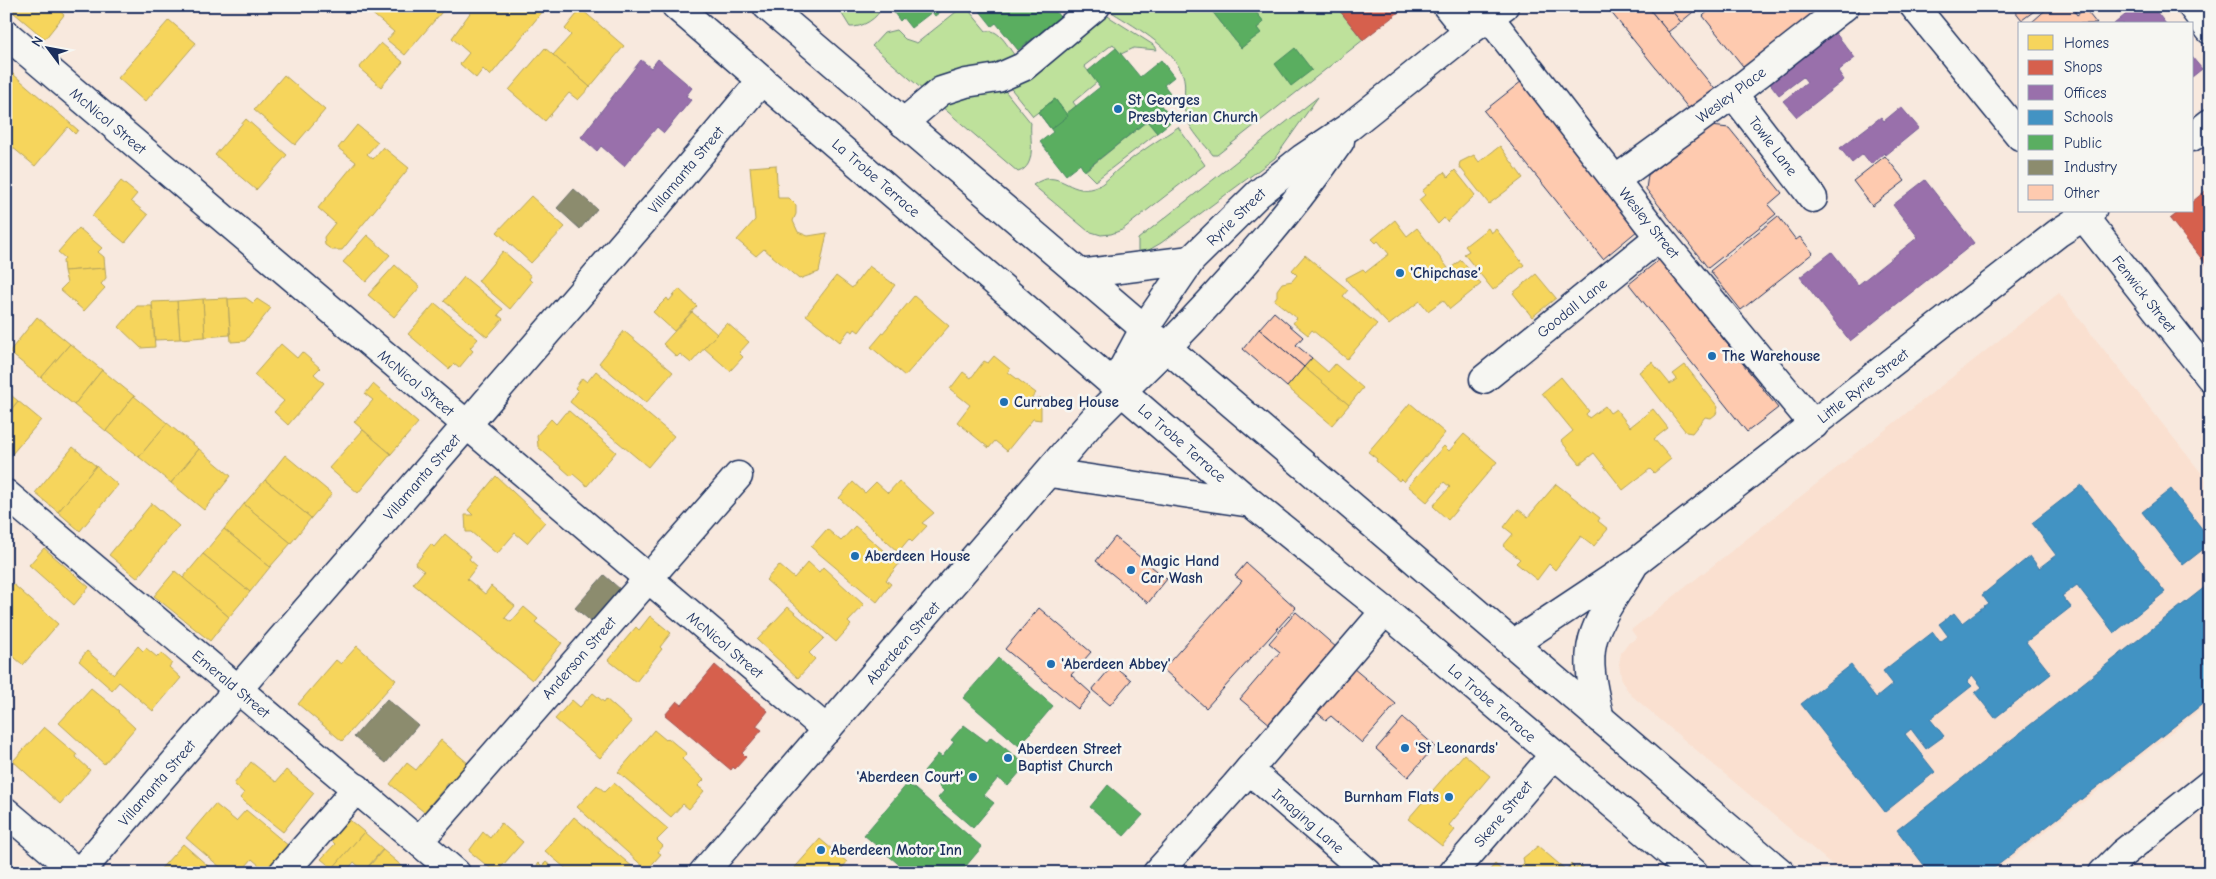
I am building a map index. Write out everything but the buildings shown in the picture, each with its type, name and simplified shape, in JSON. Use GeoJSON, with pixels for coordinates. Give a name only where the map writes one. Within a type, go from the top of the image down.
{"type":"FeatureCollection","features":[{"type":"Feature","properties":{"kind":"main road","name":"La Trobe Terrace"},"geometry":{"type":"LineString","coordinates":[[676,6],[1251,503],[1385,611],[1553,756],[1694,873]]}},
{"type":"Feature","properties":{"kind":"main road"},"geometry":{"type":"LineString","coordinates":[[767,6],[1781,873]]}},
{"type":"Feature","properties":{"kind":"main road","name":"Wesley Street"},"geometry":{"type":"LineString","coordinates":[[1448,6],[1487,18],[1659,237],[1814,425]]}},
{"type":"Feature","properties":{"kind":"main road","name":"Wesley Place"},"geometry":{"type":"LineString","coordinates":[[1615,180],[1733,94],[1845,6]]}},
{"type":"Feature","properties":{"kind":"main road"},"geometry":{"type":"LineString","coordinates":[[1914,6],[2018,134]]}},
{"type":"Feature","properties":{"kind":"main road"},"geometry":{"type":"LineString","coordinates":[[2192,6],[2210,30]]}},
{"type":"Feature","properties":{"kind":"main road"},"geometry":{"type":"LineString","coordinates":[[903,123],[941,91],[966,83],[998,78],[1023,66],[1090,9]]}},
{"type":"Feature","properties":{"kind":"main road","name":"Ryrie Street"},"geometry":{"type":"LineString","coordinates":[[1119,387],[1144,329],[1191,260],[1258,194],[1303,158],[1349,127],[1487,18]]}},
{"type":"Feature","properties":{"kind":"main road","name":"McNicol Street"},"geometry":{"type":"LineString","coordinates":[[6,34],[827,730]]}},
{"type":"Feature","properties":{"kind":"main road","name":"Villamanta Street"},"geometry":{"type":"LineString","coordinates":[[79,873],[762,80]]}},
{"type":"Feature","properties":{"kind":"main road","name":"Towle Lane"},"geometry":{"type":"LineString","coordinates":[[1733,94],[1813,198]]}},
{"type":"Feature","properties":{"kind":"main road"},"geometry":{"type":"LineString","coordinates":[[2194,135],[2210,123]]}},
{"type":"Feature","properties":{"kind":"main road","name":"Ryrie Street"},"geometry":{"type":"LineString","coordinates":[[1119,387],[1167,347],[1196,318],[1256,248],[1322,166],[1349,127]]}},
{"type":"Feature","properties":{"kind":"main road","name":"Fenwick Street"},"geometry":{"type":"LineString","coordinates":[[2085,213],[2210,378]]}},
{"type":"Feature","properties":{"kind":"main road","name":"Little Ryrie Street"},"geometry":{"type":"LineString","coordinates":[[1513,644],[1635,563],[2085,213]]}},
{"type":"Feature","properties":{"kind":"main road","name":"Goodall Lane"},"geometry":{"type":"LineString","coordinates":[[1484,380],[1659,237]]}},
{"type":"Feature","properties":{"kind":"main road"},"geometry":{"type":"LineString","coordinates":[[1079,274],[1191,260]]}},
{"type":"Feature","properties":{"kind":"main road","name":"Aberdeen Street"},"geometry":{"type":"LineString","coordinates":[[704,873],[1050,473],[1119,387]]}},
{"type":"Feature","properties":{"kind":"main road"},"geometry":{"type":"LineString","coordinates":[[1050,473],[1251,503]]}},
{"type":"Feature","properties":{"kind":"main road","name":"Anderson Street"},"geometry":{"type":"LineString","coordinates":[[419,841],[738,476]]}},
{"type":"Feature","properties":{"kind":"main road","name":"Emerald Street"},"geometry":{"type":"LineString","coordinates":[[6,494],[456,873]]}},
{"type":"Feature","properties":{"kind":"main road","name":"Little Ryrie Street"},"geometry":{"type":"LineString","coordinates":[[1600,718],[1591,675],[1593,637],[1635,563]]}},
{"type":"Feature","properties":{"kind":"main road"},"geometry":{"type":"LineString","coordinates":[[1157,873],[1249,770],[1385,611]]}},
{"type":"Feature","properties":{"kind":"main road","name":"Skene Street"},"geometry":{"type":"LineString","coordinates":[[1453,873],[1553,756]]}},
{"type":"Feature","properties":{"kind":"main road","name":"Imaging Lane"},"geometry":{"type":"LineString","coordinates":[[1249,770],[1368,873]]}},
{"type":"Feature","properties":{"kind":"main road"},"geometry":{"type":"LineString","coordinates":[[2103,873],[2122,854],[2210,784]]}},
{"type":"Feature","properties":{"kind":"main road"},"geometry":{"type":"LineString","coordinates":[[283,873],[357,788]]}},
{"type":"Feature","properties":{"kind":"main road"},"geometry":{"type":"LineString","coordinates":[[6,812],[79,873]]}},
{"type":"Feature","properties":{"kind":"main road"},"geometry":{"type":"LineString","coordinates":[[2083,873],[2122,854]]}},
{"type":"Feature","properties":{"kind":"shaded area"},"geometry":{"type":"Polygon","coordinates":[[[2059,293],[2210,484],[2210,702],[1993,873],[1842,873],[1631,695],[1622,682],[1619,664],[1621,653],[1627,644],[1637,638],[1631,630],[2059,293]]]}},
{"type":"Feature","properties":{"kind":"green space"},"geometry":{"type":"Polygon","coordinates":[[[837,6],[882,6],[874,18],[860,26],[850,27],[837,6]]]}},
{"type":"Feature","properties":{"kind":"green space"},"geometry":{"type":"Polygon","coordinates":[[[1111,6],[1208,6],[1241,48],[1260,33],[1257,28],[1264,22],[1251,6],[1336,6],[1363,40],[1217,155],[1213,155],[1194,132],[1187,120],[1184,105],[1184,79],[1177,64],[1161,45],[1107,9],[1111,6]]]}},
{"type":"Feature","properties":{"kind":"green space"},"geometry":{"type":"Polygon","coordinates":[[[966,7],[986,31],[995,32],[1006,43],[1015,56],[1009,62],[923,90],[872,46],[884,33],[896,30],[905,39],[917,43],[961,8],[966,7]]]}},
{"type":"Feature","properties":{"kind":"green space"},"geometry":{"type":"Polygon","coordinates":[[[1103,13],[1155,46],[1157,50],[1134,48],[1121,54],[1113,44],[1084,66],[1097,82],[1073,102],[1076,106],[1066,114],[1055,99],[1033,116],[1008,85],[1103,13]]]}},
{"type":"Feature","properties":{"kind":"green space"},"geometry":{"type":"Polygon","coordinates":[[[1002,87],[1031,123],[1030,158],[1024,169],[1018,172],[941,106],[946,100],[1002,87]]]}},
{"type":"Feature","properties":{"kind":"green space"},"geometry":{"type":"Polygon","coordinates":[[[1318,97],[1275,158],[1161,243],[1142,254],[1138,254],[1138,239],[1318,97]]]}},
{"type":"Feature","properties":{"kind":"green space"},"geometry":{"type":"Polygon","coordinates":[[[1147,121],[1157,133],[1095,181],[1085,171],[1147,121]]]}},
{"type":"Feature","properties":{"kind":"green space"},"geometry":{"type":"Polygon","coordinates":[[[1178,127],[1205,165],[1122,230],[1101,235],[1088,231],[1033,185],[1042,180],[1050,179],[1077,188],[1094,188],[1105,182],[1135,156],[1178,127]]]}},
{"type":"Feature","properties":{"kind":"place","name":"St Georges Presbyterian Church"},"geometry":{"type":"Point","coordinates":[1118,109]}},
{"type":"Feature","properties":{"kind":"place","name":"'Chipchase'"},"geometry":{"type":"Point","coordinates":[1400,273]}},
{"type":"Feature","properties":{"kind":"place","name":"The Warehouse"},"geometry":{"type":"Point","coordinates":[1712,356]}},
{"type":"Feature","properties":{"kind":"place","name":"Currabeg House"},"geometry":{"type":"Point","coordinates":[1004,402]}},
{"type":"Feature","properties":{"kind":"place","name":"Aberdeen House"},"geometry":{"type":"Point","coordinates":[855,556]}},
{"type":"Feature","properties":{"kind":"place","name":"Magic Hand Car Wash"},"geometry":{"type":"Point","coordinates":[1131,570]}},
{"type":"Feature","properties":{"kind":"place","name":"'Aberdeen Abbey'"},"geometry":{"type":"Point","coordinates":[1051,664]}},
{"type":"Feature","properties":{"kind":"place","name":"'St Leonards'"},"geometry":{"type":"Point","coordinates":[1405,748]}},
{"type":"Feature","properties":{"kind":"place","name":"Aberdeen Street Baptist Church"},"geometry":{"type":"Point","coordinates":[1008,758]}},
{"type":"Feature","properties":{"kind":"place","name":"'Aberdeen Court'"},"geometry":{"type":"Point","coordinates":[973,777]}},
{"type":"Feature","properties":{"kind":"place","name":"Burnham Flats"},"geometry":{"type":"Point","coordinates":[1449,797]}},
{"type":"Feature","properties":{"kind":"place","name":"Aberdeen Motor Inn"},"geometry":{"type":"Point","coordinates":[821,850]}}]}
